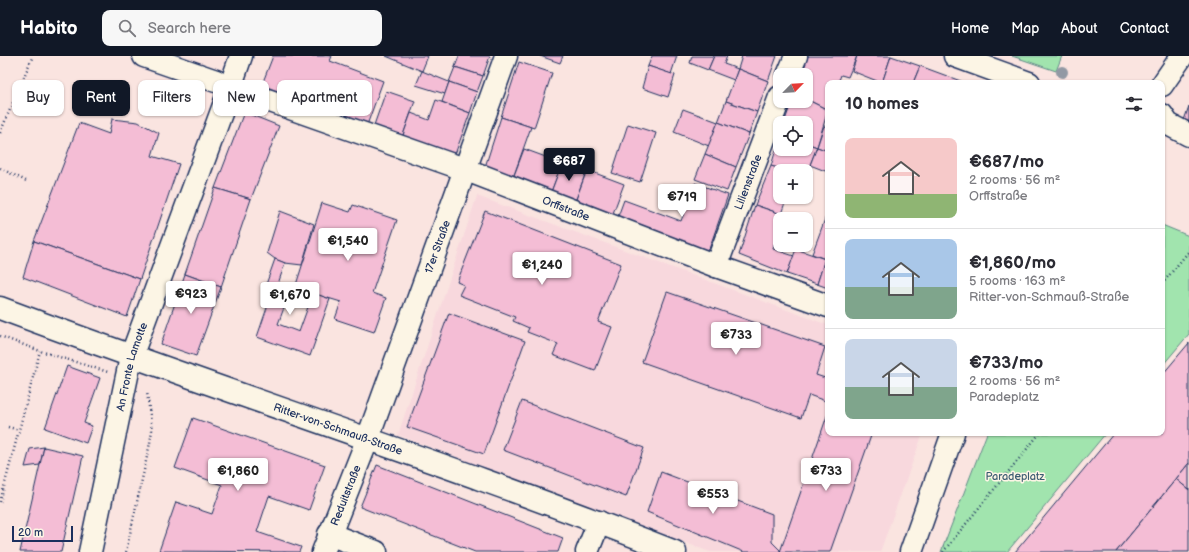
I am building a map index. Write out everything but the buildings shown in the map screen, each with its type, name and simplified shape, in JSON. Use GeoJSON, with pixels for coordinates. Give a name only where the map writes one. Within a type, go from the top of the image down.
{"type":"FeatureCollection","features":[{"type":"Feature","properties":{"kind":"street","name":"Orffstraße"},"geometry":{"type":"LineString","coordinates":[[144,56],[213,81]]}},
{"type":"Feature","properties":{"kind":"street","name":"An Fronte Lamotte"},"geometry":{"type":"LineString","coordinates":[[231,80],[241,56]]}},
{"type":"Feature","properties":{"kind":"street","name":"17er Straße"},"geometry":{"type":"LineString","coordinates":[[368,438],[506,56]]}},
{"type":"Feature","properties":{"kind":"street"},"geometry":{"type":"LineString","coordinates":[[791,68],[796,56]]}},
{"type":"Feature","properties":{"kind":"street"},"geometry":{"type":"LineString","coordinates":[[1165,81],[1182,56]]}},
{"type":"Feature","properties":{"kind":"street"},"geometry":{"type":"LineString","coordinates":[[969,58],[1022,80]]}},
{"type":"Feature","properties":{"kind":"street","name":"Orffstraße"},"geometry":{"type":"LineString","coordinates":[[269,100],[464,169],[716,266],[825,305]]}},
{"type":"Feature","properties":{"kind":"street","name":"Lilienstraße"},"geometry":{"type":"LineString","coordinates":[[716,266],[776,108]]}},
{"type":"Feature","properties":{"kind":"street","name":"An Fronte Lamotte"},"geometry":{"type":"LineString","coordinates":[[90,552],[136,366],[218,116]]}},
{"type":"Feature","properties":{"kind":"street"},"geometry":{"type":"LineString","coordinates":[[1165,120],[1168,124],[1178,131],[1189,135]]}},
{"type":"Feature","properties":{"kind":"street","name":"Ritter-von-Schmauß-Straße"},"geometry":{"type":"LineString","coordinates":[[0,308],[136,366],[368,438],[599,522],[675,552]]}},
{"type":"Feature","properties":{"kind":"street"},"geometry":{"type":"LineString","coordinates":[[911,552],[952,436]]}},
{"type":"Feature","properties":{"kind":"street","name":"Reduitstraße"},"geometry":{"type":"LineString","coordinates":[[326,543],[368,438]]}},
{"type":"Feature","properties":{"kind":"street"},"geometry":{"type":"LineString","coordinates":[[587,552],[599,522]]}},
{"type":"Feature","properties":{"kind":"street"},"geometry":{"type":"LineString","coordinates":[[326,543],[376,552]]}},
{"type":"Feature","properties":{"kind":"path"},"geometry":{"type":"LineString","coordinates":[[0,133],[32,58]]}},
{"type":"Feature","properties":{"kind":"path"},"geometry":{"type":"LineString","coordinates":[[0,168],[26,181]]}},
{"type":"Feature","properties":{"kind":"path"},"geometry":{"type":"LineString","coordinates":[[1165,280],[1189,251]]}},
{"type":"Feature","properties":{"kind":"path"},"geometry":{"type":"LineString","coordinates":[[0,336],[40,351],[136,366],[147,392],[152,430],[126,552]]}},
{"type":"Feature","properties":{"kind":"path"},"geometry":{"type":"LineString","coordinates":[[0,502],[40,351]]}},
{"type":"Feature","properties":{"kind":"path"},"geometry":{"type":"LineString","coordinates":[[8,427],[19,430]]}},
{"type":"Feature","properties":{"kind":"path"},"geometry":{"type":"LineString","coordinates":[[943,552],[1038,436]]}},
{"type":"Feature","properties":{"kind":"shaded area"},"geometry":{"type":"Polygon","coordinates":[[[477,196],[825,324],[825,436],[922,436],[880,552],[710,552],[398,435],[477,196]]]}},
{"type":"Feature","properties":{"kind":"green space"},"geometry":{"type":"Polygon","coordinates":[[[1012,56],[1062,56],[1056,71],[1012,56]]]}},
{"type":"Feature","properties":{"kind":"green space"},"geometry":{"type":"Polygon","coordinates":[[[1165,226],[1189,236],[1189,334],[1165,362],[1165,226]]]}},
{"type":"Feature","properties":{"kind":"green space","name":"Paradeplatz"},"geometry":{"type":"Polygon","coordinates":[[[986,436],[1104,436],[1007,552],[941,552],[986,436]]]}}]}
